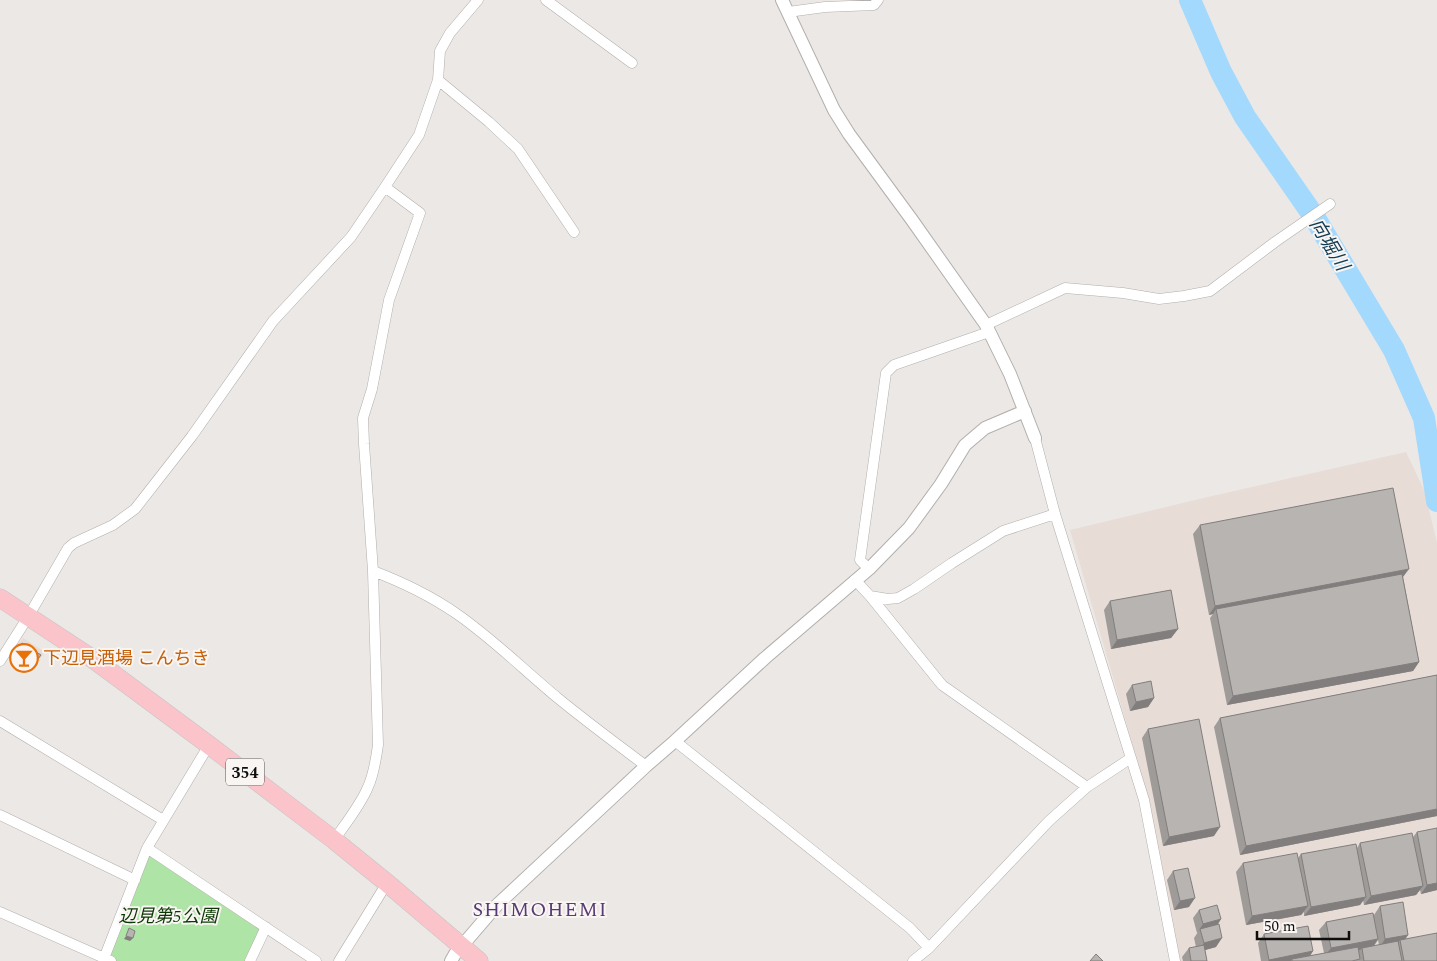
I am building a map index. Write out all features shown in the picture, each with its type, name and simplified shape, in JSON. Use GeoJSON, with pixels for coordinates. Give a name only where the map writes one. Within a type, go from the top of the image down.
{"type":"FeatureCollection","features":[{"type":"Feature","properties":{"kind":"highway","name":"354"},"geometry":{"type":"LineString","coordinates":[[0,598],[93,659],[209,745],[334,840],[478,961]]}},
{"type":"Feature","properties":{"kind":"street"},"geometry":{"type":"LineString","coordinates":[[0,661],[68,548],[74,543],[113,525],[135,510],[192,436],[273,321],[351,237],[419,135],[438,80],[440,51],[450,33],[478,0]]}},
{"type":"Feature","properties":{"kind":"street"},"geometry":{"type":"LineString","coordinates":[[546,0],[632,62]]}},
{"type":"Feature","properties":{"kind":"street"},"geometry":{"type":"LineString","coordinates":[[782,0],[834,110],[849,134],[987,328],[1010,374],[1035,438],[1055,514],[1144,800],[1175,961]]}},
{"type":"Feature","properties":{"kind":"street"},"geometry":{"type":"LineString","coordinates":[[788,12],[825,7],[874,5],[878,0]]}},
{"type":"Feature","properties":{"kind":"street"},"geometry":{"type":"LineString","coordinates":[[438,80],[489,122],[518,149],[574,232]]}},
{"type":"Feature","properties":{"kind":"street"},"geometry":{"type":"LineString","coordinates":[[334,840],[368,788],[374,769],[378,745],[372,571],[363,418],[372,389],[389,300],[420,212],[386,187]]}},
{"type":"Feature","properties":{"kind":"street"},"geometry":{"type":"LineString","coordinates":[[869,568],[860,560],[886,373],[894,364],[987,328],[1065,288],[1114,292],[1159,299],[1210,291],[1327,206]]}},
{"type":"Feature","properties":{"kind":"street"},"geometry":{"type":"LineString","coordinates":[[451,961],[497,906],[646,766],[765,658],[869,568],[909,528],[941,484],[965,445],[985,428],[1025,411]]}},
{"type":"Feature","properties":{"kind":"street"},"geometry":{"type":"LineString","coordinates":[[870,596],[888,599],[898,598],[1003,531],[1055,514]]}},
{"type":"Feature","properties":{"kind":"street"},"geometry":{"type":"LineString","coordinates":[[372,571],[390,577],[456,613],[486,636],[559,700],[646,766]]}},
{"type":"Feature","properties":{"kind":"street"},"geometry":{"type":"LineString","coordinates":[[855,580],[942,685],[1087,787]]}},
{"type":"Feature","properties":{"kind":"street"},"geometry":{"type":"LineString","coordinates":[[0,721],[163,820]]}},
{"type":"Feature","properties":{"kind":"street"},"geometry":{"type":"LineString","coordinates":[[675,741],[910,928],[929,948]]}},
{"type":"Feature","properties":{"kind":"street"},"geometry":{"type":"LineString","coordinates":[[0,912],[106,960],[147,848],[209,745]]}},
{"type":"Feature","properties":{"kind":"street"},"geometry":{"type":"LineString","coordinates":[[913,961],[929,948],[1049,822],[1087,787],[1131,758]]}},
{"type":"Feature","properties":{"kind":"street"},"geometry":{"type":"LineString","coordinates":[[0,815],[135,880]]}},
{"type":"Feature","properties":{"kind":"street"},"geometry":{"type":"LineString","coordinates":[[147,848],[316,961]]}},
{"type":"Feature","properties":{"kind":"street"},"geometry":{"type":"LineString","coordinates":[[339,961],[387,883]]}},
{"type":"Feature","properties":{"kind":"street"},"geometry":{"type":"LineString","coordinates":[[250,961],[266,928]]}},
{"type":"Feature","properties":{"kind":"shaded area"},"geometry":{"type":"Polygon","coordinates":[[[1406,452],[1424,490],[1437,542],[1437,961],[1180,961],[1149,801],[1070,530],[1406,452]]]}},
{"type":"Feature","properties":{"kind":"shaded area"},"geometry":{"type":"Polygon","coordinates":[[[23,638],[45,652],[32,670],[10,656],[23,638]]]}},
{"type":"Feature","properties":{"kind":"green space","name":"辺見第5公園"},"geometry":{"type":"Polygon","coordinates":[[[147,848],[266,927],[250,961],[111,961],[104,958],[147,848]]]}},
{"type":"Feature","properties":{"kind":"building"},"geometry":{"type":"Polygon","coordinates":[[[1393,488],[1409,569],[1215,606],[1200,525],[1393,488]]]}},
{"type":"Feature","properties":{"kind":"building"},"geometry":{"type":"Polygon","coordinates":[[[1402,574],[1419,662],[1233,696],[1216,609],[1402,574]]]}},
{"type":"Feature","properties":{"kind":"building"},"geometry":{"type":"Polygon","coordinates":[[[1171,590],[1178,629],[1117,640],[1110,601],[1171,590]]]}},
{"type":"Feature","properties":{"kind":"building"},"geometry":{"type":"Polygon","coordinates":[[[22,643],[41,655],[35,663],[17,650],[22,643]]]}},
{"type":"Feature","properties":{"kind":"building"},"geometry":{"type":"Polygon","coordinates":[[[1437,675],[1437,809],[1246,846],[1220,718],[1437,675]]]}},
{"type":"Feature","properties":{"kind":"building"},"geometry":{"type":"Polygon","coordinates":[[[1151,681],[1154,698],[1136,702],[1132,685],[1151,681]]]}},
{"type":"Feature","properties":{"kind":"building"},"geometry":{"type":"Polygon","coordinates":[[[1199,719],[1220,827],[1169,837],[1148,729],[1199,719]]]}},
{"type":"Feature","properties":{"kind":"building"},"geometry":{"type":"Polygon","coordinates":[[[1437,828],[1437,883],[1427,885],[1417,832],[1437,828]]]}},
{"type":"Feature","properties":{"kind":"building"},"geometry":{"type":"Polygon","coordinates":[[[1412,833],[1423,886],[1371,896],[1360,843],[1412,833]]]}},
{"type":"Feature","properties":{"kind":"building"},"geometry":{"type":"Polygon","coordinates":[[[1356,844],[1366,897],[1311,907],[1301,854],[1356,844]]]}},
{"type":"Feature","properties":{"kind":"building"},"geometry":{"type":"Polygon","coordinates":[[[1297,853],[1308,906],[1252,916],[1243,863],[1297,853]]]}},
{"type":"Feature","properties":{"kind":"building"},"geometry":{"type":"Polygon","coordinates":[[[1188,868],[1195,898],[1180,901],[1173,871],[1188,868]]]}},
{"type":"Feature","properties":{"kind":"building"},"geometry":{"type":"Polygon","coordinates":[[[1403,902],[1408,935],[1385,939],[1380,906],[1403,902]]]}},
{"type":"Feature","properties":{"kind":"building"},"geometry":{"type":"Polygon","coordinates":[[[1217,905],[1221,919],[1203,924],[1199,910],[1217,905]]]}},
{"type":"Feature","properties":{"kind":"building"},"geometry":{"type":"Polygon","coordinates":[[[1373,913],[1378,939],[1331,948],[1326,922],[1373,913]]]}},
{"type":"Feature","properties":{"kind":"building"},"geometry":{"type":"Polygon","coordinates":[[[1219,924],[1222,938],[1204,943],[1200,929],[1219,924]]]}},
{"type":"Feature","properties":{"kind":"building"},"geometry":{"type":"Polygon","coordinates":[[[1308,926],[1313,951],[1269,960],[1264,934],[1308,926]]]}},
{"type":"Feature","properties":{"kind":"building"},"geometry":{"type":"Polygon","coordinates":[[[129,928],[135,931],[133,938],[126,936],[129,928]]]}},
{"type":"Feature","properties":{"kind":"building"},"geometry":{"type":"Polygon","coordinates":[[[1437,933],[1437,961],[1404,961],[1400,940],[1437,933]]]}},
{"type":"Feature","properties":{"kind":"building"},"geometry":{"type":"Polygon","coordinates":[[[1398,941],[1402,961],[1364,961],[1362,948],[1398,941]]]}},
{"type":"Feature","properties":{"kind":"building"},"geometry":{"type":"Polygon","coordinates":[[[1204,945],[1207,961],[1191,961],[1189,948],[1204,945]]]}},
{"type":"Feature","properties":{"kind":"building"},"geometry":{"type":"Polygon","coordinates":[[[1358,947],[1360,959],[1352,961],[1292,961],[1292,959],[1358,947]]]}},
{"type":"Feature","properties":{"kind":"building"},"geometry":{"type":"Polygon","coordinates":[[[1096,954],[1103,961],[1090,961],[1096,954]]]}},
{"type":"Feature","properties":{"kind":"waterway","name":"向堀川"},"geometry":{"type":"LineString","coordinates":[[1190,0],[1221,72],[1245,117],[1313,215],[1394,350],[1424,418],[1437,501]]}},
{"type":"Feature","properties":{"kind":"place","name":"下辺見酒場 こんちき"},"geometry":{"type":"Point","coordinates":[24,658]}},
{"type":"Feature","properties":{"kind":"district","name":"SHIMOHEMI"},"geometry":{"type":"Point","coordinates":[540,909]}}]}
